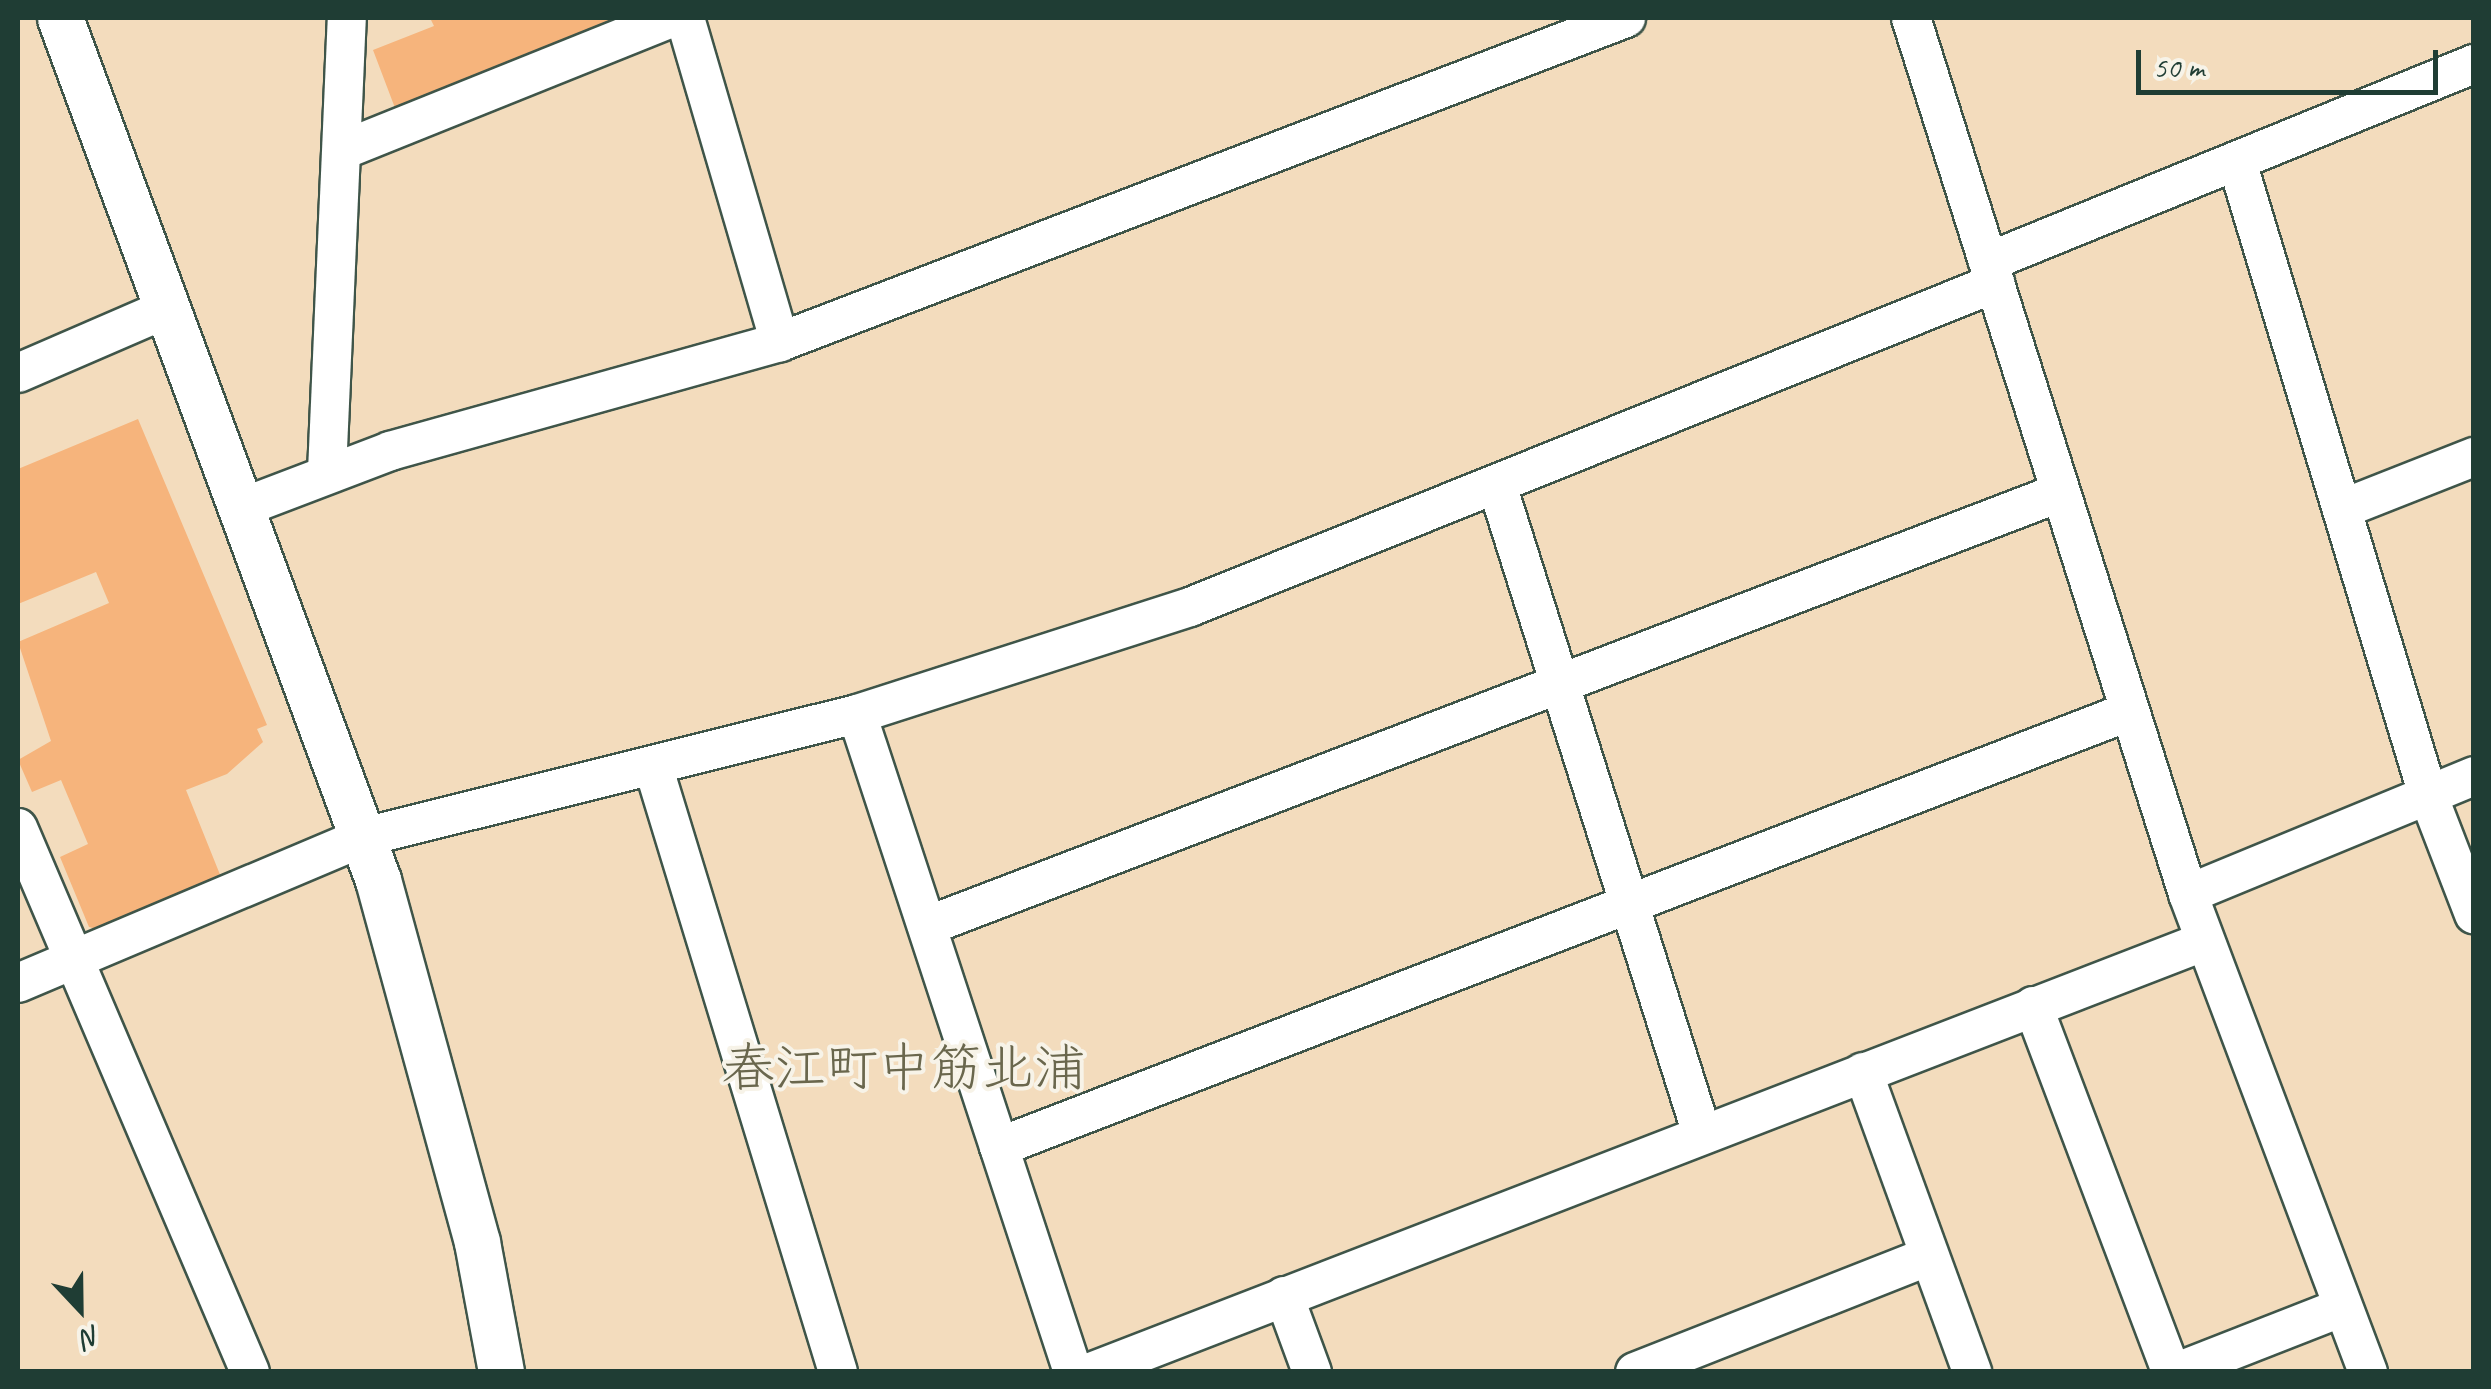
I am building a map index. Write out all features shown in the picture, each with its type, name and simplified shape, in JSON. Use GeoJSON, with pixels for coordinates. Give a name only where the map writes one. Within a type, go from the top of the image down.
{"type":"FeatureCollection","features":[{"type":"Feature","properties":{"kind":"street"},"geometry":{"type":"LineString","coordinates":[[60,18],[364,837],[422,1028],[501,1372]]}},
{"type":"Feature","properties":{"kind":"street"},"geometry":{"type":"LineString","coordinates":[[327,472],[348,18]]}},
{"type":"Feature","properties":{"kind":"street"},"geometry":{"type":"LineString","coordinates":[[343,150],[671,18]]}},
{"type":"Feature","properties":{"kind":"street"},"geometry":{"type":"LineString","coordinates":[[685,18],[780,342]]}},
{"type":"Feature","properties":{"kind":"street"},"geometry":{"type":"LineString","coordinates":[[241,508],[327,472],[780,342],[1626,18]]}},
{"type":"Feature","properties":{"kind":"street"},"geometry":{"type":"LineString","coordinates":[[1912,18],[2188,894],[2368,1372]]}},
{"type":"Feature","properties":{"kind":"street"},"geometry":{"type":"LineString","coordinates":[[18,983],[364,837],[654,769],[856,714],[1190,607],[1497,485],[2237,162],[2474,64]]}},
{"type":"Feature","properties":{"kind":"street"},"geometry":{"type":"LineString","coordinates":[[2237,162],[2428,794],[2474,914]]}},
{"type":"Feature","properties":{"kind":"street"},"geometry":{"type":"LineString","coordinates":[[18,373],[168,308]]}},
{"type":"Feature","properties":{"kind":"street"},"geometry":{"type":"LineString","coordinates":[[2342,508],[2474,457]]}},
{"type":"Feature","properties":{"kind":"street"},"geometry":{"type":"LineString","coordinates":[[1497,485],[1702,1134]]}},
{"type":"Feature","properties":{"kind":"street"},"geometry":{"type":"LineString","coordinates":[[926,926],[2061,492]]}},
{"type":"Feature","properties":{"kind":"street"},"geometry":{"type":"LineString","coordinates":[[999,1147],[2130,711]]}},
{"type":"Feature","properties":{"kind":"street"},"geometry":{"type":"LineString","coordinates":[[856,714],[1073,1372]]}},
{"type":"Feature","properties":{"kind":"street"},"geometry":{"type":"LineString","coordinates":[[654,769],[838,1372]]}},
{"type":"Feature","properties":{"kind":"street"},"geometry":{"type":"LineString","coordinates":[[2188,894],[2474,776]]}},
{"type":"Feature","properties":{"kind":"street"},"geometry":{"type":"LineString","coordinates":[[18,828],[250,1372]]}},
{"type":"Feature","properties":{"kind":"street"},"geometry":{"type":"LineString","coordinates":[[1106,1369],[1284,1296],[2205,940]]}},
{"type":"Feature","properties":{"kind":"street"},"geometry":{"type":"LineString","coordinates":[[2033,1006],[2174,1372],[2344,1307]]}},
{"type":"Feature","properties":{"kind":"street"},"geometry":{"type":"LineString","coordinates":[[1862,1072],[1972,1372]]}},
{"type":"Feature","properties":{"kind":"street"},"geometry":{"type":"LineString","coordinates":[[1635,1372],[1929,1256]]}},
{"type":"Feature","properties":{"kind":"street"},"geometry":{"type":"LineString","coordinates":[[1284,1296],[1312,1372]]}},
{"type":"Feature","properties":{"kind":"building"},"geometry":{"type":"Polygon","coordinates":[[[430,18],[623,18],[395,108],[373,50],[434,26],[430,18]]]}},
{"type":"Feature","properties":{"kind":"building"},"geometry":{"type":"Polygon","coordinates":[[[138,419],[267,725],[257,729],[263,742],[227,774],[186,790],[225,887],[113,933],[89,927],[60,857],[88,844],[61,780],[32,792],[18,760],[51,741],[18,642],[109,603],[96,572],[18,604],[18,469],[138,419]]]}},
{"type":"Feature","properties":{"kind":"district","name":"春江町中筋北浦"},"geometry":{"type":"Point","coordinates":[904,1069]}}]}
